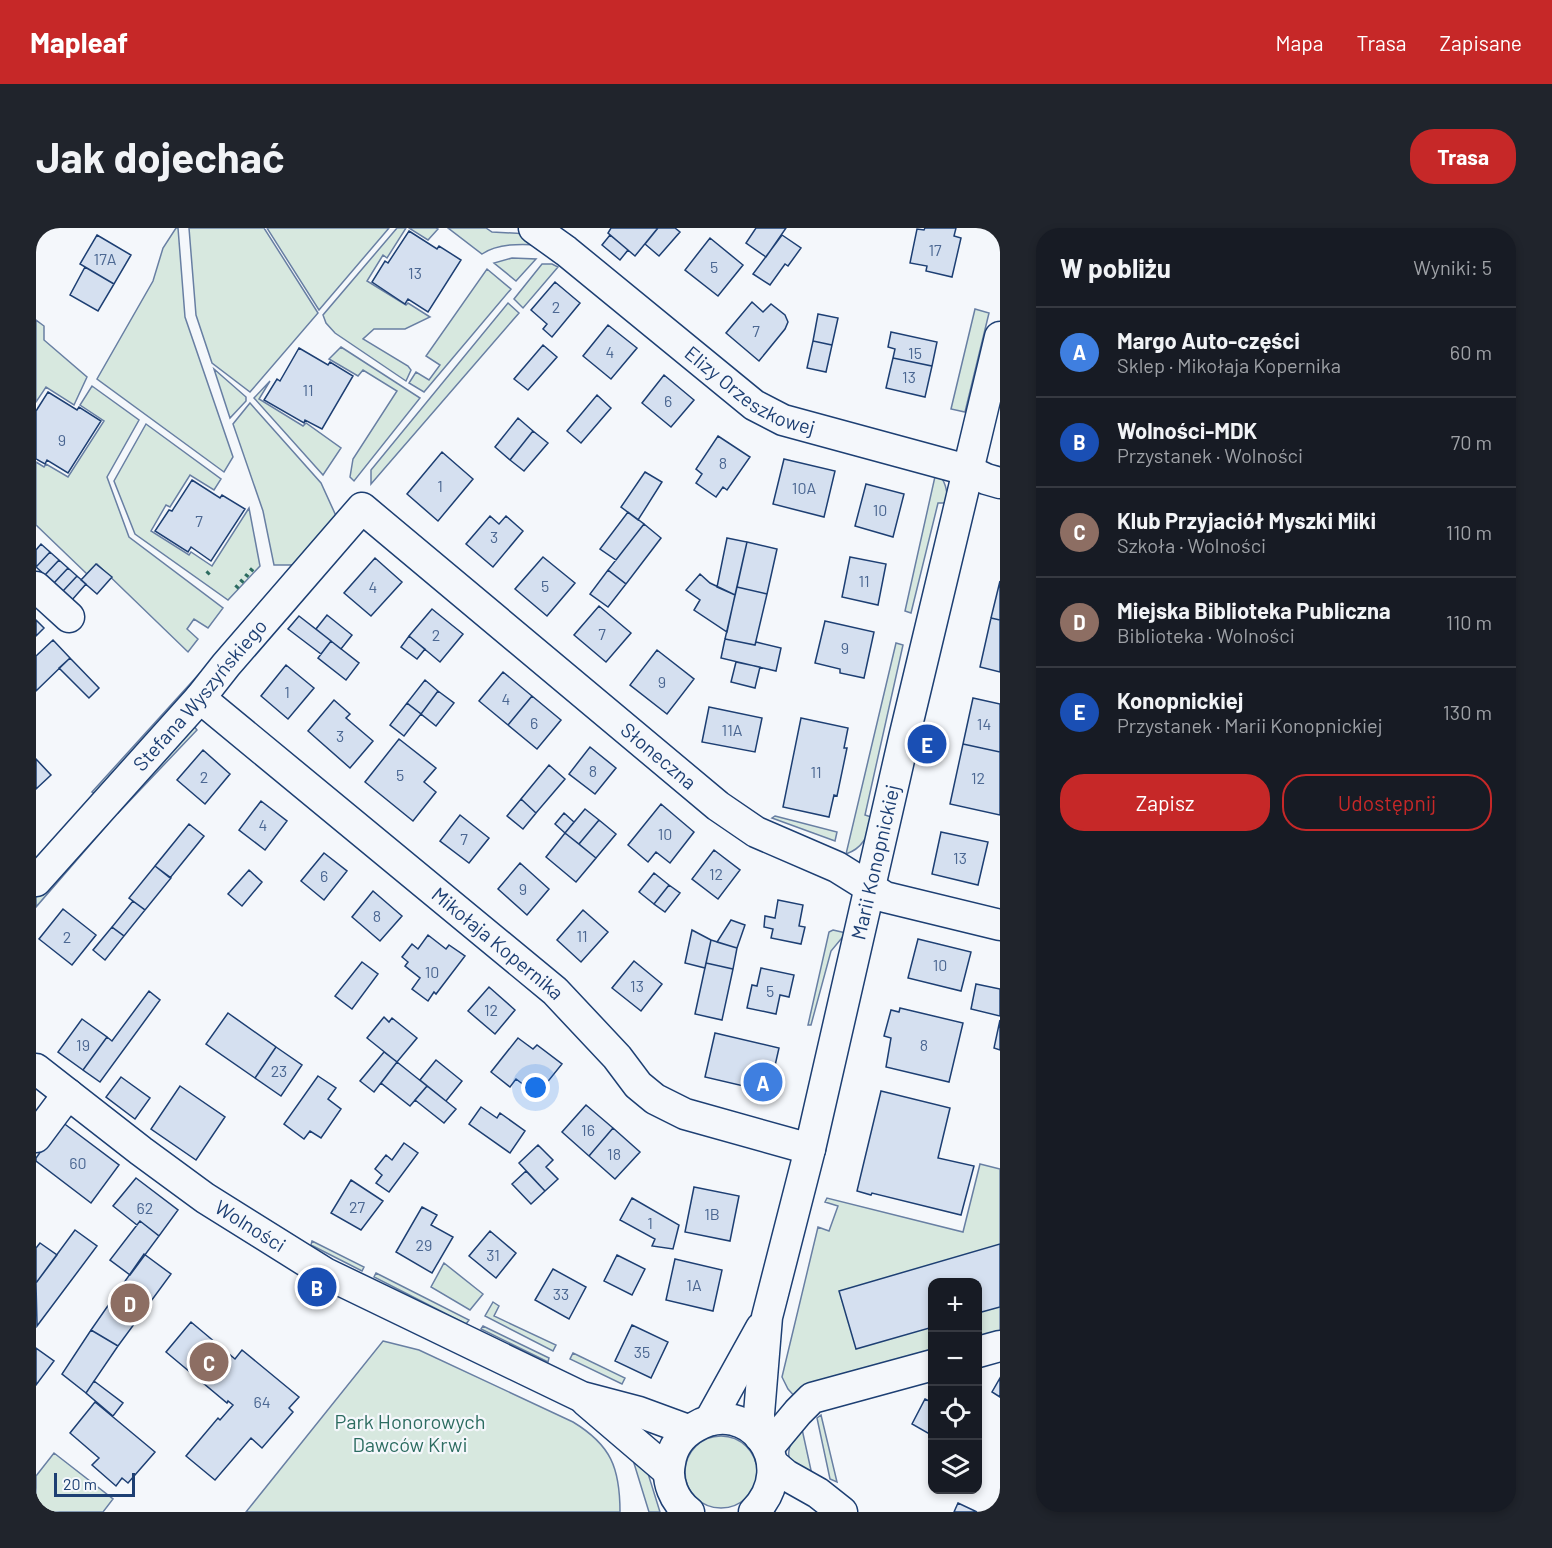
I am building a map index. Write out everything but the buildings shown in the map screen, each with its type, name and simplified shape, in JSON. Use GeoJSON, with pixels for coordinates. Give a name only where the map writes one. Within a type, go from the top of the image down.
{"type":"FeatureCollection","features":[{"type":"Feature","properties":{"kind":"street","name":"Elizy Orzeszkowej"},"geometry":{"type":"LineString","coordinates":[[534,228],[566,251],[754,405],[783,420],[967,470],[1000,483]]}},
{"type":"Feature","properties":{"kind":"street","name":"Marii Konopnickiej"},"geometry":{"type":"LineString","coordinates":[[766,1317],[810,1149],[967,470],[1000,338]]}},
{"type":"Feature","properties":{"kind":"street","name":"Słoneczna"},"geometry":{"type":"LineString","coordinates":[[362,508],[718,806],[762,835],[837,867],[885,897],[1000,925]]}},
{"type":"Feature","properties":{"kind":"street","name":"Stefana Wyszyńskiego"},"geometry":{"type":"LineString","coordinates":[[36,881],[200,698],[225,665],[362,508]]}},
{"type":"Feature","properties":{"kind":"street"},"geometry":{"type":"LineString","coordinates":[[36,586],[69,617]]}},
{"type":"Feature","properties":{"kind":"street","name":"Mikołaja Kopernika"},"geometry":{"type":"LineString","coordinates":[[200,698],[555,991],[617,1057],[638,1085],[655,1099],[685,1114],[810,1149]]}},
{"type":"Feature","properties":{"kind":"street","name":"Wolności"},"geometry":{"type":"LineString","coordinates":[[36,1069],[141,1151],[205,1197],[325,1273],[582,1397]]}},
{"type":"Feature","properties":{"kind":"street"},"geometry":{"type":"LineString","coordinates":[[36,1137],[68,1094]]}},
{"type":"Feature","properties":{"kind":"street"},"geometry":{"type":"LineString","coordinates":[[676,1498],[671,1455],[678,1442],[699,1425],[766,1317]]}},
{"type":"Feature","properties":{"kind":"street"},"geometry":{"type":"LineString","coordinates":[[754,1512],[770,1490],[773,1477],[759,1414],[766,1317]]}},
{"type":"Feature","properties":{"kind":"street"},"geometry":{"type":"LineString","coordinates":[[982,1351],[1000,1346]]}},
{"type":"Feature","properties":{"kind":"street"},"geometry":{"type":"LineString","coordinates":[[767,1450],[812,1398],[928,1366]]}},
{"type":"Feature","properties":{"kind":"street"},"geometry":{"type":"LineString","coordinates":[[582,1397],[699,1425],[726,1419],[739,1422],[751,1428],[786,1475],[818,1493],[842,1512]]}},
{"type":"Feature","properties":{"kind":"street"},"geometry":{"type":"LineString","coordinates":[[582,1397],[676,1498]]}},
{"type":"Feature","properties":{"kind":"street"},"geometry":{"type":"LineString","coordinates":[[754,1512],[771,1512]]}},
{"type":"Feature","properties":{"kind":"green space"},"geometry":{"type":"Polygon","coordinates":[[[178,228],[185,317],[233,457],[224,472],[97,379],[153,281],[163,248],[178,228]]]}},
{"type":"Feature","properties":{"kind":"green space"},"geometry":{"type":"Polygon","coordinates":[[[189,228],[264,228],[318,313],[250,392],[212,363],[196,315],[189,228]]]}},
{"type":"Feature","properties":{"kind":"green space"},"geometry":{"type":"Polygon","coordinates":[[[267,228],[389,228],[319,310],[267,228]]]}},
{"type":"Feature","properties":{"kind":"green space"},"geometry":{"type":"Polygon","coordinates":[[[397,228],[406,228],[387,258],[383,255],[367,281],[430,317],[405,329],[374,329],[363,339],[408,366],[411,370],[406,381],[335,333],[326,323],[323,315],[397,228]]]}},
{"type":"Feature","properties":{"kind":"green space"},"geometry":{"type":"Polygon","coordinates":[[[409,228],[436,228],[438,229],[428,240],[409,228]]]}},
{"type":"Feature","properties":{"kind":"green space"},"geometry":{"type":"Polygon","coordinates":[[[448,228],[486,228],[492,232],[529,234],[540,245],[502,246],[482,254],[448,228]]]}},
{"type":"Feature","properties":{"kind":"green space"},"geometry":{"type":"Polygon","coordinates":[[[512,258],[536,259],[516,281],[494,263],[512,258]]]}},
{"type":"Feature","properties":{"kind":"green space"},"geometry":{"type":"Polygon","coordinates":[[[542,264],[552,264],[558,267],[523,308],[514,299],[542,264]]]}},
{"type":"Feature","properties":{"kind":"green space"},"geometry":{"type":"Polygon","coordinates":[[[487,269],[511,289],[424,392],[409,383],[416,372],[429,380],[440,365],[426,356],[487,269]]]}},
{"type":"Feature","properties":{"kind":"green space"},"geometry":{"type":"Polygon","coordinates":[[[508,303],[519,313],[371,484],[371,470],[508,303]]]}},
{"type":"Feature","properties":{"kind":"green space"},"geometry":{"type":"Polygon","coordinates":[[[975,309],[989,313],[965,412],[951,409],[975,309]]]}},
{"type":"Feature","properties":{"kind":"green space"},"geometry":{"type":"Polygon","coordinates":[[[36,320],[44,326],[44,340],[87,377],[74,405],[46,387],[36,402],[36,320]]]}},
{"type":"Feature","properties":{"kind":"green space"},"geometry":{"type":"Polygon","coordinates":[[[341,347],[420,398],[354,481],[350,477],[353,459],[397,391],[363,370],[358,376],[329,359],[341,347]]]}},
{"type":"Feature","properties":{"kind":"green space"},"geometry":{"type":"Polygon","coordinates":[[[214,369],[246,397],[246,401],[230,418],[214,369]]]}},
{"type":"Feature","properties":{"kind":"green space"},"geometry":{"type":"Polygon","coordinates":[[[270,381],[259,399],[303,426],[306,423],[341,448],[323,475],[254,398],[270,381]]]}},
{"type":"Feature","properties":{"kind":"green space"},"geometry":{"type":"Polygon","coordinates":[[[92,386],[139,420],[107,477],[129,537],[223,608],[208,628],[194,619],[187,629],[198,639],[188,652],[97,564],[87,574],[36,525],[36,462],[44,467],[46,464],[68,477],[104,421],[80,405],[92,386]]]}},
{"type":"Feature","properties":{"kind":"green space"},"geometry":{"type":"Polygon","coordinates":[[[250,403],[321,483],[337,518],[296,565],[274,565],[263,511],[233,424],[250,403]]]}},
{"type":"Feature","properties":{"kind":"green space"},"geometry":{"type":"Polygon","coordinates":[[[146,424],[221,479],[214,490],[190,475],[170,507],[166,505],[151,531],[189,555],[191,552],[212,566],[249,508],[260,566],[228,600],[135,534],[114,481],[146,424]]]}},
{"type":"Feature","properties":{"kind":"green space"},"geometry":{"type":"Polygon","coordinates":[[[936,472],[944,482],[948,503],[938,503],[911,613],[905,611],[936,472]]]}},
{"type":"Feature","properties":{"kind":"green space"},"geometry":{"type":"Polygon","coordinates":[[[896,643],[903,645],[865,815],[874,818],[861,844],[846,854],[896,643]]]}},
{"type":"Feature","properties":{"kind":"green space"},"geometry":{"type":"Polygon","coordinates":[[[200,673],[201,679],[97,794],[92,792],[200,673]]]}},
{"type":"Feature","properties":{"kind":"green space"},"geometry":{"type":"Polygon","coordinates":[[[192,724],[197,730],[118,813],[113,807],[192,724]]]}},
{"type":"Feature","properties":{"kind":"green space"},"geometry":{"type":"Polygon","coordinates":[[[775,816],[837,832],[835,841],[772,818],[775,816]]]}},
{"type":"Feature","properties":{"kind":"green space"},"geometry":{"type":"Polygon","coordinates":[[[103,818],[108,824],[36,907],[36,895],[103,818]]]}},
{"type":"Feature","properties":{"kind":"green space"},"geometry":{"type":"Polygon","coordinates":[[[833,930],[846,933],[831,951],[811,1025],[808,1025],[829,932],[833,930]]]}},
{"type":"Feature","properties":{"kind":"green space"},"geometry":{"type":"Polygon","coordinates":[[[980,1164],[1000,1169],[1000,1332],[982,1337],[982,1278],[928,1278],[928,1352],[796,1398],[782,1377],[818,1227],[829,1231],[838,1206],[825,1202],[827,1198],[963,1232],[980,1164]]]}},
{"type":"Feature","properties":{"kind":"green space"},"geometry":{"type":"Polygon","coordinates":[[[312,1241],[364,1267],[362,1271],[311,1245],[312,1241]]]}},
{"type":"Feature","properties":{"kind":"green space"},"geometry":{"type":"Polygon","coordinates":[[[444,1263],[483,1294],[470,1310],[431,1287],[444,1263]]]}},
{"type":"Feature","properties":{"kind":"green space"},"geometry":{"type":"Polygon","coordinates":[[[376,1273],[469,1320],[466,1324],[374,1277],[376,1273]]]}},
{"type":"Feature","properties":{"kind":"green space"},"geometry":{"type":"Polygon","coordinates":[[[493,1302],[499,1306],[494,1316],[556,1345],[553,1351],[485,1316],[493,1302]]]}},
{"type":"Feature","properties":{"kind":"green space"},"geometry":{"type":"Polygon","coordinates":[[[483,1326],[549,1358],[548,1362],[481,1329],[483,1326]]]}},
{"type":"Feature","properties":{"kind":"green space","name":"Park Honorowych Dawców Krwi"},"geometry":{"type":"Polygon","coordinates":[[[383,1341],[419,1350],[573,1422],[586,1431],[605,1449],[611,1459],[618,1483],[620,1512],[246,1512],[383,1341]]]}},
{"type":"Feature","properties":{"kind":"green space"},"geometry":{"type":"Polygon","coordinates":[[[573,1353],[625,1378],[622,1384],[570,1359],[573,1353]]]}},
{"type":"Feature","properties":{"kind":"green space"},"geometry":{"type":"Polygon","coordinates":[[[821,1415],[837,1482],[830,1479],[817,1418],[821,1415]]]}},
{"type":"Feature","properties":{"kind":"green space"},"geometry":{"type":"Polygon","coordinates":[[[802,1429],[814,1484],[790,1460],[790,1446],[802,1429]]]}},
{"type":"Feature","properties":{"kind":"green space"},"geometry":{"type":"Polygon","coordinates":[[[721,1436],[741,1442],[751,1452],[757,1472],[751,1492],[741,1502],[721,1508],[701,1502],[691,1492],[685,1472],[691,1452],[701,1442],[721,1436]]]}},
{"type":"Feature","properties":{"kind":"green space"},"geometry":{"type":"Polygon","coordinates":[[[629,1447],[646,1467],[660,1512],[649,1512],[629,1447]]]}},
{"type":"Feature","properties":{"kind":"green space"},"geometry":{"type":"Polygon","coordinates":[[[54,1453],[113,1499],[103,1512],[36,1512],[36,1476],[54,1453]]]}},
{"type":"Feature","properties":{"kind":"hedge"},"geometry":{"type":"LineString","coordinates":[[236,588],[255,566]]}},
{"type":"Feature","properties":{"kind":"hedge"},"geometry":{"type":"LineString","coordinates":[[207,574],[211,570]]}},
{"type":"Feature","properties":{"kind":"place","name":"Konopnickiej"},"geometry":{"type":"Point","coordinates":[927,744]}},
{"type":"Feature","properties":{"kind":"place","name":"Margo Auto-części"},"geometry":{"type":"Point","coordinates":[763,1082]}},
{"type":"Feature","properties":{"kind":"place","name":"Wolności-MDK"},"geometry":{"type":"Point","coordinates":[317,1287]}},
{"type":"Feature","properties":{"kind":"place","name":"Miejska Biblioteka Publiczna"},"geometry":{"type":"Point","coordinates":[130,1303]}},
{"type":"Feature","properties":{"kind":"place","name":"Klub Przyjaciół Myszki Miki"},"geometry":{"type":"Point","coordinates":[209,1362]}}]}
